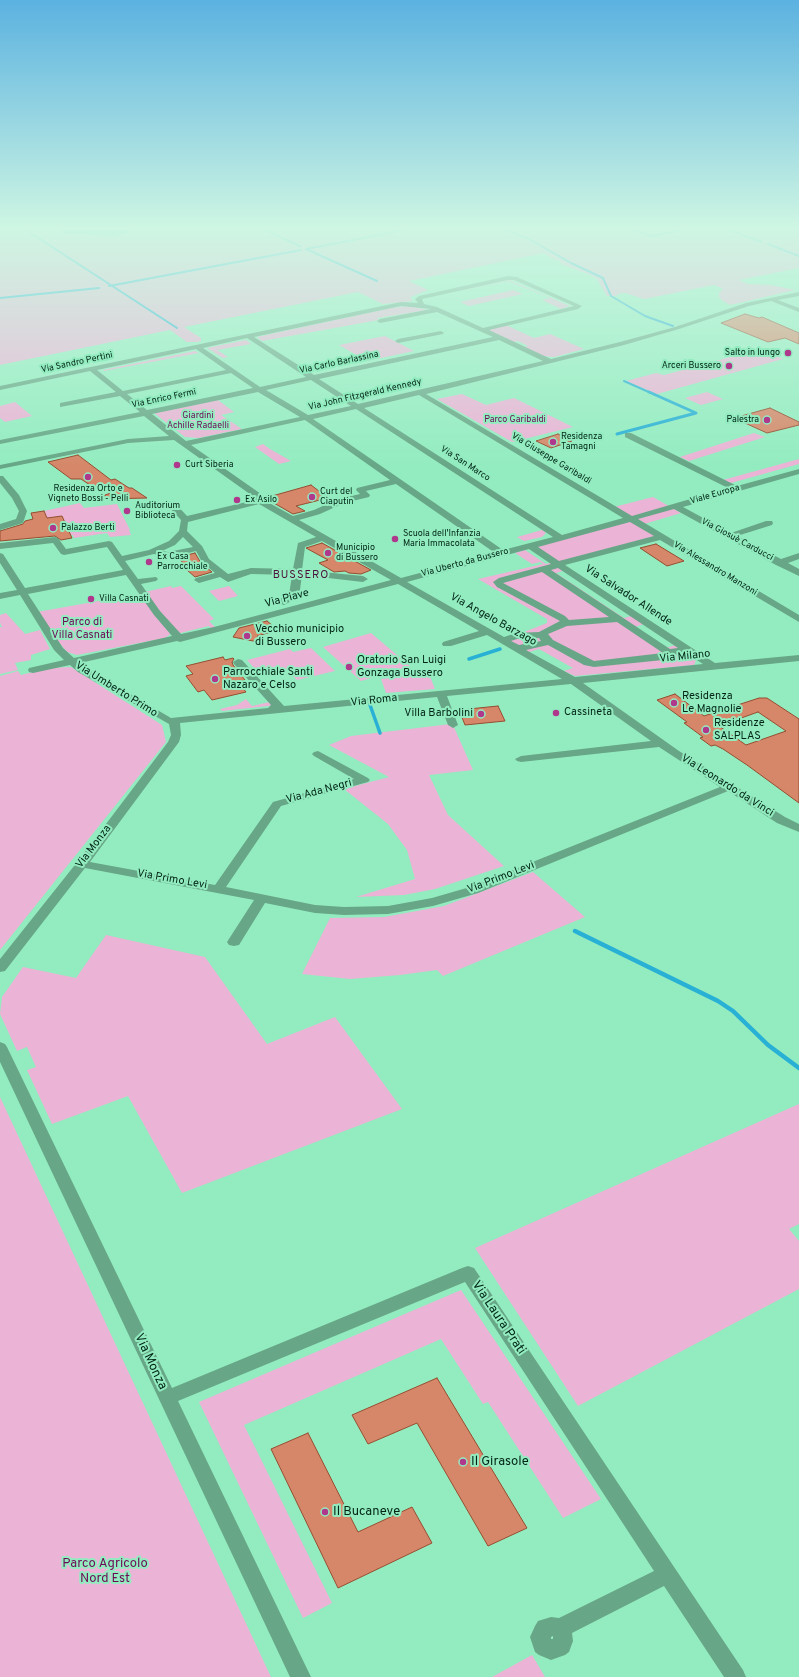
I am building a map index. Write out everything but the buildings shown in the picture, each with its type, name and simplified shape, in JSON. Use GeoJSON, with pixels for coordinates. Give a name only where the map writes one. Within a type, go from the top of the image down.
{"type":"FeatureCollection","features":[{"type":"Feature","properties":{"kind":"street","name":"Via Sandro Pertini"},"geometry":{"type":"LineString","coordinates":[[0,388],[377,308]]}},
{"type":"Feature","properties":{"kind":"street","name":"Via Sandro Pertini"},"geometry":{"type":"LineString","coordinates":[[432,308],[550,361]]}},
{"type":"Feature","properties":{"kind":"street"},"geometry":{"type":"LineString","coordinates":[[482,330],[575,308]]}},
{"type":"Feature","properties":{"kind":"street","name":"Via John Fitzgerald Kennedy"},"geometry":{"type":"LineString","coordinates":[[185,444],[420,393],[652,336],[734,308]]}},
{"type":"Feature","properties":{"kind":"street"},"geometry":{"type":"LineString","coordinates":[[380,321],[439,310]]}},
{"type":"Feature","properties":{"kind":"street"},"geometry":{"type":"LineString","coordinates":[[398,341],[441,333]]}},
{"type":"Feature","properties":{"kind":"street","name":"Via San Marco"},"geometry":{"type":"LineString","coordinates":[[248,336],[560,538]]}},
{"type":"Feature","properties":{"kind":"street"},"geometry":{"type":"LineString","coordinates":[[421,337],[446,350]]}},
{"type":"Feature","properties":{"kind":"street","name":"Via Carlo Barlassina"},"geometry":{"type":"LineString","coordinates":[[259,389],[500,338]]}},
{"type":"Feature","properties":{"kind":"street"},"geometry":{"type":"LineString","coordinates":[[197,347],[259,389],[316,424],[501,553]]}},
{"type":"Feature","properties":{"kind":"street","name":"Via Angelo Barzago"},"geometry":{"type":"LineString","coordinates":[[92,369],[176,438],[258,496],[260,501],[519,648],[574,681]]}},
{"type":"Feature","properties":{"kind":"street"},"geometry":{"type":"LineString","coordinates":[[63,405],[232,371]]}},
{"type":"Feature","properties":{"kind":"street","name":"Via Enrico Fermi"},"geometry":{"type":"LineString","coordinates":[[0,442],[259,389]]}},
{"type":"Feature","properties":{"kind":"street","name":"Via Giuseppe Garibaldi"},"geometry":{"type":"LineString","coordinates":[[420,393],[631,518]]}},
{"type":"Feature","properties":{"kind":"street"},"geometry":{"type":"LineString","coordinates":[[628,435],[736,489]]}},
{"type":"Feature","properties":{"kind":"street"},"geometry":{"type":"LineString","coordinates":[[0,467],[130,440],[176,438]]}},
{"type":"Feature","properties":{"kind":"street","name":"Viale Europa"},"geometry":{"type":"LineString","coordinates":[[560,538],[799,471]]}},
{"type":"Feature","properties":{"kind":"street"},"geometry":{"type":"LineString","coordinates":[[0,478],[16,498],[23,511],[20,521],[0,527]]}},
{"type":"Feature","properties":{"kind":"street"},"geometry":{"type":"LineString","coordinates":[[292,519],[316,512],[341,501],[366,495],[360,490],[396,481]]}},
{"type":"Feature","properties":{"kind":"street"},"geometry":{"type":"LineString","coordinates":[[185,520],[260,501]]}},
{"type":"Feature","properties":{"kind":"street"},"geometry":{"type":"LineString","coordinates":[[170,503],[185,520]]}},
{"type":"Feature","properties":{"kind":"street","name":"Via Giosuè Carducci"},"geometry":{"type":"LineString","coordinates":[[675,506],[799,573]]}},
{"type":"Feature","properties":{"kind":"street","name":"Via Alessandro Manzoni"},"geometry":{"type":"LineString","coordinates":[[631,518],[660,537],[799,619]]}},
{"type":"Feature","properties":{"kind":"street"},"geometry":{"type":"LineString","coordinates":[[120,559],[156,551],[172,543],[182,534],[185,520]]}},
{"type":"Feature","properties":{"kind":"street"},"geometry":{"type":"LineString","coordinates":[[729,536],[769,523]]}},
{"type":"Feature","properties":{"kind":"street"},"geometry":{"type":"LineString","coordinates":[[182,534],[199,548],[205,560],[225,577]]}},
{"type":"Feature","properties":{"kind":"street"},"geometry":{"type":"LineString","coordinates":[[284,602],[284,600],[294,597],[301,545],[324,537]]}},
{"type":"Feature","properties":{"kind":"street"},"geometry":{"type":"LineString","coordinates":[[564,623],[565,621],[562,618],[499,583],[502,580],[558,564],[660,537]]}},
{"type":"Feature","properties":{"kind":"street","name":"Via Uberto da Bussero"},"geometry":{"type":"LineString","coordinates":[[400,581],[560,538]]}},
{"type":"Feature","properties":{"kind":"street"},"geometry":{"type":"LineString","coordinates":[[0,546],[55,540],[64,552],[109,544],[157,613],[180,638]]}},
{"type":"Feature","properties":{"kind":"street","name":"Via Salvador Allende"},"geometry":{"type":"LineString","coordinates":[[530,546],[714,667]]}},
{"type":"Feature","properties":{"kind":"street"},"geometry":{"type":"LineString","coordinates":[[156,551],[162,554],[170,554],[199,548]]}},
{"type":"Feature","properties":{"kind":"street","name":"Via Umberto Primo"},"geometry":{"type":"LineString","coordinates":[[0,556],[60,650],[71,661],[164,720],[174,721]]}},
{"type":"Feature","properties":{"kind":"street"},"geometry":{"type":"LineString","coordinates":[[780,563],[799,556]]}},
{"type":"Feature","properties":{"kind":"street"},"geometry":{"type":"LineString","coordinates":[[543,569],[668,652],[688,650]]}},
{"type":"Feature","properties":{"kind":"street"},"geometry":{"type":"LineString","coordinates":[[199,580],[225,577],[251,571],[298,572],[363,579]]}},
{"type":"Feature","properties":{"kind":"street"},"geometry":{"type":"LineString","coordinates":[[0,596],[129,572]]}},
{"type":"Feature","properties":{"kind":"street"},"geometry":{"type":"LineString","coordinates":[[333,576],[356,593]]}},
{"type":"Feature","properties":{"kind":"street"},"geometry":{"type":"LineString","coordinates":[[135,582],[153,579]]}},
{"type":"Feature","properties":{"kind":"street","name":"Via Piave"},"geometry":{"type":"LineString","coordinates":[[33,670],[180,638],[400,581]]}},
{"type":"Feature","properties":{"kind":"street"},"geometry":{"type":"LineString","coordinates":[[584,596],[600,592]]}},
{"type":"Feature","properties":{"kind":"street"},"geometry":{"type":"LineString","coordinates":[[546,638],[543,633],[564,623],[623,622],[642,619]]}},
{"type":"Feature","properties":{"kind":"street"},"geometry":{"type":"LineString","coordinates":[[447,644],[489,631]]}},
{"type":"Feature","properties":{"kind":"street"},"geometry":{"type":"LineString","coordinates":[[504,640],[516,636],[546,638],[588,663],[594,664],[663,657],[668,654],[668,652]]}},
{"type":"Feature","properties":{"kind":"street"},"geometry":{"type":"LineString","coordinates":[[519,648],[546,638]]}},
{"type":"Feature","properties":{"kind":"street","name":"Via Milano"},"geometry":{"type":"LineString","coordinates":[[574,681],[797,659]]}},
{"type":"Feature","properties":{"kind":"street"},"geometry":{"type":"LineString","coordinates":[[238,662],[279,707],[273,708],[274,711]]}},
{"type":"Feature","properties":{"kind":"street","name":"Via Roma"},"geometry":{"type":"LineString","coordinates":[[174,721],[574,681]]}},
{"type":"Feature","properties":{"kind":"street","name":"Via Leonardo da Vinci"},"geometry":{"type":"LineString","coordinates":[[574,681],[661,743],[781,820],[796,826]]}},
{"type":"Feature","properties":{"kind":"street"},"geometry":{"type":"LineString","coordinates":[[441,694],[453,725]]}},
{"type":"Feature","properties":{"kind":"street","name":"Via Monza"},"geometry":{"type":"LineString","coordinates":[[0,968],[82,864],[173,742],[176,735],[174,721]]}},
{"type":"Feature","properties":{"kind":"street"},"geometry":{"type":"LineString","coordinates":[[520,759],[661,743]]}},
{"type":"Feature","properties":{"kind":"street","name":"Via Ada Negri"},"geometry":{"type":"LineString","coordinates":[[218,889],[277,804],[364,780],[318,754]]}},
{"type":"Feature","properties":{"kind":"street","name":"Via Primo Levi"},"geometry":{"type":"LineString","coordinates":[[82,864],[218,889],[315,909],[344,911],[388,910],[427,904],[474,890],[729,787]]}},
{"type":"Feature","properties":{"kind":"street"},"geometry":{"type":"LineString","coordinates":[[234,942],[262,898]]}},
{"type":"Feature","properties":{"kind":"street","name":"Via Monza"},"geometry":{"type":"LineString","coordinates":[[0,1047],[301,1677]]}},
{"type":"Feature","properties":{"kind":"street","name":"Via Laura Prati"},"geometry":{"type":"LineString","coordinates":[[167,1398],[468,1273],[736,1677]]}},
{"type":"Feature","properties":{"kind":"street"},"geometry":{"type":"LineString","coordinates":[[559,1629],[668,1574]]}},
{"type":"Feature","properties":{"kind":"green space"},"geometry":{"type":"Polygon","coordinates":[[[0,308],[277,308],[184,327],[201,338],[201,341],[197,342],[187,342],[170,330],[0,365],[0,308]]]}},
{"type":"Feature","properties":{"kind":"green space"},"geometry":{"type":"Polygon","coordinates":[[[390,308],[419,308],[428,310],[377,318],[379,320],[262,341],[257,337],[390,308]]]}},
{"type":"Feature","properties":{"kind":"green space"},"geometry":{"type":"Polygon","coordinates":[[[506,325],[534,338],[550,334],[584,349],[554,357],[542,356],[524,347],[528,346],[518,341],[513,342],[487,330],[506,325]]]}},
{"type":"Feature","properties":{"kind":"green space"},"geometry":{"type":"Polygon","coordinates":[[[385,336],[414,351],[367,361],[339,345],[385,336]]]}},
{"type":"Feature","properties":{"kind":"green space"},"geometry":{"type":"Polygon","coordinates":[[[246,340],[251,344],[217,350],[228,357],[223,358],[207,348],[246,340]]]}},
{"type":"Feature","properties":{"kind":"green space","name":"Arceri Bussero"},"geometry":{"type":"Polygon","coordinates":[[[760,349],[783,359],[657,394],[626,381],[656,373],[664,375],[760,349]]]}},
{"type":"Feature","properties":{"kind":"green space"},"geometry":{"type":"Polygon","coordinates":[[[195,351],[199,353],[103,370],[195,351]]]}},
{"type":"Feature","properties":{"kind":"green space"},"geometry":{"type":"Polygon","coordinates":[[[707,392],[723,399],[701,405],[685,398],[707,392]]]}},
{"type":"Feature","properties":{"kind":"green space","name":"Parco Garibaldi"},"geometry":{"type":"Polygon","coordinates":[[[462,394],[486,405],[514,398],[573,427],[512,442],[437,399],[462,394]]]}},
{"type":"Feature","properties":{"kind":"green space","name":"Giardini Achille Radaelli"},"geometry":{"type":"Polygon","coordinates":[[[218,400],[234,412],[221,415],[242,429],[198,438],[185,437],[154,413],[218,400]]]}},
{"type":"Feature","properties":{"kind":"green space"},"geometry":{"type":"Polygon","coordinates":[[[15,402],[32,416],[5,422],[0,418],[0,406],[15,402]]]}},
{"type":"Feature","properties":{"kind":"green space"},"geometry":{"type":"Polygon","coordinates":[[[754,433],[765,437],[689,461],[680,457],[754,433]]]}},
{"type":"Feature","properties":{"kind":"green space"},"geometry":{"type":"Polygon","coordinates":[[[263,444],[291,461],[279,464],[255,447],[263,444]]]}},
{"type":"Feature","properties":{"kind":"green space"},"geometry":{"type":"Polygon","coordinates":[[[799,459],[799,464],[731,483],[723,480],[799,459]]]}},
{"type":"Feature","properties":{"kind":"green space"},"geometry":{"type":"Polygon","coordinates":[[[653,497],[681,513],[641,525],[659,537],[558,563],[532,546],[631,518],[614,507],[653,497]]]}},
{"type":"Feature","properties":{"kind":"green space"},"geometry":{"type":"Polygon","coordinates":[[[80,503],[84,508],[117,504],[131,535],[110,537],[107,533],[74,538],[62,516],[47,518],[44,511],[80,503]]]}},
{"type":"Feature","properties":{"kind":"green space"},"geometry":{"type":"Polygon","coordinates":[[[542,530],[546,533],[542,537],[524,541],[517,537],[542,530]]]}},
{"type":"Feature","properties":{"kind":"green space"},"geometry":{"type":"Polygon","coordinates":[[[525,550],[546,564],[554,562],[566,570],[556,573],[624,618],[635,615],[647,623],[635,627],[666,648],[679,644],[696,660],[694,665],[575,676],[564,671],[573,668],[539,649],[529,652],[506,639],[547,623],[547,619],[478,579],[543,564],[540,562],[532,564],[515,553],[525,550]]]}},
{"type":"Feature","properties":{"kind":"green space"},"geometry":{"type":"Polygon","coordinates":[[[171,586],[172,588],[181,586],[214,619],[209,621],[218,630],[213,631],[209,626],[176,634],[145,592],[171,586]]]}},
{"type":"Feature","properties":{"kind":"green space"},"geometry":{"type":"Polygon","coordinates":[[[229,586],[238,596],[219,601],[209,591],[229,586]]]}},
{"type":"Feature","properties":{"kind":"green space","name":"Parco di Villa Casnati"},"geometry":{"type":"Polygon","coordinates":[[[138,594],[172,633],[165,638],[77,655],[67,652],[37,612],[138,594]]]}},
{"type":"Feature","properties":{"kind":"green space"},"geometry":{"type":"Polygon","coordinates":[[[6,613],[25,634],[40,630],[50,649],[31,655],[31,660],[15,663],[18,670],[0,674],[0,627],[2,627],[0,623],[0,615],[6,613]]]}},
{"type":"Feature","properties":{"kind":"green space"},"geometry":{"type":"Polygon","coordinates":[[[371,633],[410,666],[361,681],[323,647],[371,633]]]}},
{"type":"Feature","properties":{"kind":"green space"},"geometry":{"type":"Polygon","coordinates":[[[311,648],[335,671],[297,680],[286,669],[261,676],[247,660],[290,649],[293,652],[311,648]]]}},
{"type":"Feature","properties":{"kind":"green space"},"geometry":{"type":"Polygon","coordinates":[[[71,667],[162,725],[166,742],[0,950],[0,676],[18,671],[21,675],[50,668],[71,667]]]}},
{"type":"Feature","properties":{"kind":"green space"},"geometry":{"type":"Polygon","coordinates":[[[429,674],[435,689],[386,693],[381,679],[429,674]]]}},
{"type":"Feature","properties":{"kind":"green space"},"geometry":{"type":"Polygon","coordinates":[[[246,699],[252,706],[274,701],[277,705],[222,711],[220,709],[237,705],[246,699]]]}},
{"type":"Feature","properties":{"kind":"green space"},"geometry":{"type":"Polygon","coordinates":[[[451,724],[453,725],[473,770],[429,775],[448,815],[504,866],[435,889],[404,895],[356,897],[415,879],[407,850],[388,824],[344,789],[389,777],[329,745],[351,736],[451,724]]]}},
{"type":"Feature","properties":{"kind":"green space"},"geometry":{"type":"Polygon","coordinates":[[[533,872],[585,917],[443,976],[437,970],[350,979],[302,974],[330,918],[384,917],[444,906],[533,872]]]}},
{"type":"Feature","properties":{"kind":"green space"},"geometry":{"type":"Polygon","coordinates":[[[106,935],[205,957],[267,1044],[335,1017],[402,1109],[182,1193],[128,1096],[52,1124],[27,1070],[36,1067],[27,1047],[17,1051],[0,1014],[2,997],[23,967],[76,978],[106,935]]]}},
{"type":"Feature","properties":{"kind":"green space","name":"Parco Agricolo Nord Est"},"geometry":{"type":"Polygon","coordinates":[[[0,1097],[271,1677],[0,1677],[0,1097]]]}},
{"type":"Feature","properties":{"kind":"green space"},"geometry":{"type":"Polygon","coordinates":[[[799,1104],[799,1224],[789,1229],[799,1241],[799,1289],[578,1406],[475,1248],[799,1104]]]}},
{"type":"Feature","properties":{"kind":"green space"},"geometry":{"type":"Polygon","coordinates":[[[461,1290],[601,1499],[563,1518],[488,1402],[483,1404],[441,1339],[244,1425],[332,1603],[303,1618],[199,1402],[461,1290]]]}},
{"type":"Feature","properties":{"kind":"green space"},"geometry":{"type":"Polygon","coordinates":[[[532,1655],[545,1677],[492,1677],[532,1655]]]}},
{"type":"Feature","properties":{"kind":"waterway"},"geometry":{"type":"LineString","coordinates":[[147,308],[177,328]]}},
{"type":"Feature","properties":{"kind":"waterway"},"geometry":{"type":"LineString","coordinates":[[632,308],[645,316],[673,326]]}},
{"type":"Feature","properties":{"kind":"waterway"},"geometry":{"type":"LineString","coordinates":[[624,381],[651,393]]}},
{"type":"Feature","properties":{"kind":"waterway"},"geometry":{"type":"LineString","coordinates":[[617,434],[696,413],[649,392]]}},
{"type":"Feature","properties":{"kind":"waterway"},"geometry":{"type":"LineString","coordinates":[[469,659],[500,649]]}},
{"type":"Feature","properties":{"kind":"waterway"},"geometry":{"type":"LineString","coordinates":[[370,705],[380,733]]}},
{"type":"Feature","properties":{"kind":"waterway"},"geometry":{"type":"LineString","coordinates":[[575,931],[718,1001],[733,1011],[768,1045],[799,1068]]}},
{"type":"Feature","properties":{"kind":"place","name":"Salto in lungo"},"geometry":{"type":"Point","coordinates":[788,353]}},
{"type":"Feature","properties":{"kind":"place","name":"Arceri Bussero"},"geometry":{"type":"Point","coordinates":[729,366]}},
{"type":"Feature","properties":{"kind":"place","name":"Palestra"},"geometry":{"type":"Point","coordinates":[767,420]}},
{"type":"Feature","properties":{"kind":"place","name":"Residenza Tamagni"},"geometry":{"type":"Point","coordinates":[553,442]}},
{"type":"Feature","properties":{"kind":"place","name":"Curt Siberia"},"geometry":{"type":"Point","coordinates":[177,465]}},
{"type":"Feature","properties":{"kind":"place","name":"Residenza Orto e Vigneto Bossi - Pelli"},"geometry":{"type":"Point","coordinates":[88,477]}},
{"type":"Feature","properties":{"kind":"place","name":"Curt del Ciaputin"},"geometry":{"type":"Point","coordinates":[312,497]}},
{"type":"Feature","properties":{"kind":"place","name":"Ex Asilo"},"geometry":{"type":"Point","coordinates":[237,500]}},
{"type":"Feature","properties":{"kind":"place","name":"Auditorium Biblioteca"},"geometry":{"type":"Point","coordinates":[127,511]}},
{"type":"Feature","properties":{"kind":"place","name":"Palazzo Berti"},"geometry":{"type":"Point","coordinates":[53,528]}},
{"type":"Feature","properties":{"kind":"place","name":"Scuola dell'Infanzia Maria Immacolata"},"geometry":{"type":"Point","coordinates":[395,539]}},
{"type":"Feature","properties":{"kind":"place","name":"Municipio di Bussero"},"geometry":{"type":"Point","coordinates":[328,553]}},
{"type":"Feature","properties":{"kind":"place","name":"Ex Casa Parrocchiale"},"geometry":{"type":"Point","coordinates":[149,562]}},
{"type":"Feature","properties":{"kind":"place","name":"Villa Casnati"},"geometry":{"type":"Point","coordinates":[91,599]}},
{"type":"Feature","properties":{"kind":"place","name":"Vecchio municipio di Bussero"},"geometry":{"type":"Point","coordinates":[247,636]}},
{"type":"Feature","properties":{"kind":"place","name":"Oratorio San Luigi Gonzaga Bussero"},"geometry":{"type":"Point","coordinates":[349,667]}},
{"type":"Feature","properties":{"kind":"place","name":"Parrocchiale Santi Nazaro e Celso"},"geometry":{"type":"Point","coordinates":[215,679]}},
{"type":"Feature","properties":{"kind":"place","name":"Residenza Le Magnolie"},"geometry":{"type":"Point","coordinates":[674,703]}},
{"type":"Feature","properties":{"kind":"place","name":"Cassineta"},"geometry":{"type":"Point","coordinates":[556,713]}},
{"type":"Feature","properties":{"kind":"place","name":"Villa Barbolini"},"geometry":{"type":"Point","coordinates":[481,714]}},
{"type":"Feature","properties":{"kind":"place","name":"Residenze SALPLAS"},"geometry":{"type":"Point","coordinates":[706,730]}},
{"type":"Feature","properties":{"kind":"place","name":"Il Girasole"},"geometry":{"type":"Point","coordinates":[463,1462]}},
{"type":"Feature","properties":{"kind":"place","name":"Il Bucaneve"},"geometry":{"type":"Point","coordinates":[325,1512]}},
{"type":"Feature","properties":{"kind":"district","name":"BUSSERO"},"geometry":{"type":"Point","coordinates":[301,576]}}]}
